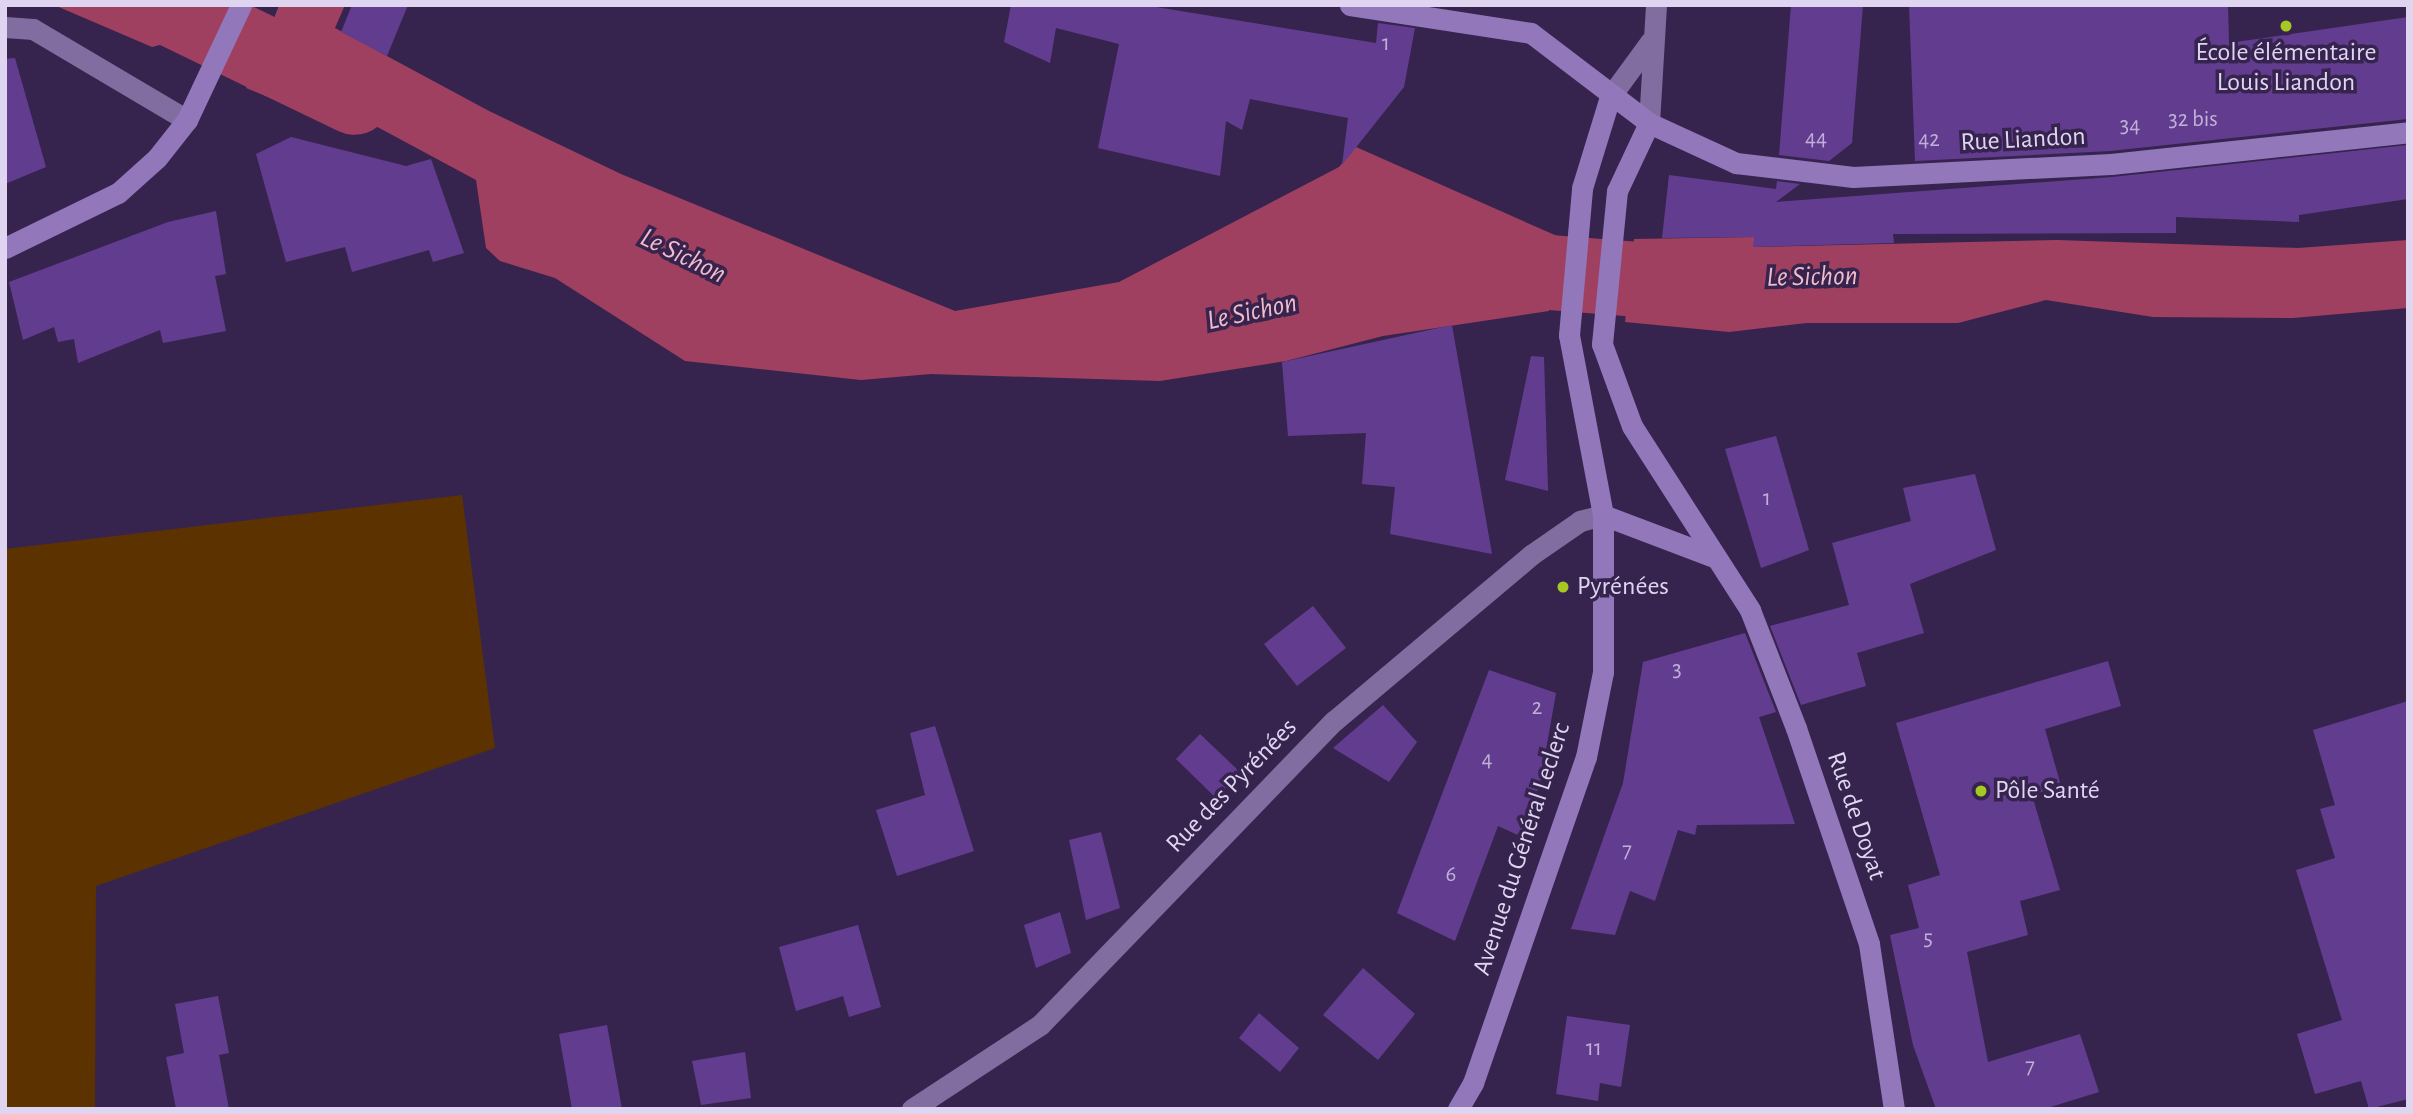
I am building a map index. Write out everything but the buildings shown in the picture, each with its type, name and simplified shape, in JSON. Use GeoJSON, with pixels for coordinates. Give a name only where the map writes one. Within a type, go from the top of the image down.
{"type":"FeatureCollection","features":[{"type":"Feature","properties":{"kind":"main road"},"geometry":{"type":"LineString","coordinates":[[5,248],[118,194],[187,120],[214,68],[241,5]]}},
{"type":"Feature","properties":{"kind":"main road","name":"Rue Liandon"},"geometry":{"type":"LineString","coordinates":[[1350,5],[1531,33],[1610,97],[1649,123],[1736,163],[1853,177],[2111,164],[2408,132]]}},
{"type":"Feature","properties":{"kind":"main road","name":"Avenue du Général Leclerc"},"geometry":{"type":"LineString","coordinates":[[1458,1109],[1473,1083],[1586,757],[1603,672],[1603,515],[1569,335],[1582,188],[1610,97]]}},
{"type":"Feature","properties":{"kind":"main road","name":"Rue de Doyat"},"geometry":{"type":"LineString","coordinates":[[1649,123],[1617,191],[1602,344],[1632,426],[1750,610],[1869,944],[1894,1109]]}},
{"type":"Feature","properties":{"kind":"main road"},"geometry":{"type":"LineString","coordinates":[[1603,515],[1714,557]]}},
{"type":"Feature","properties":{"kind":"street"},"geometry":{"type":"LineString","coordinates":[[1649,123],[1651,41],[1656,5]]}},
{"type":"Feature","properties":{"kind":"street"},"geometry":{"type":"LineString","coordinates":[[5,27],[33,29],[187,120]]}},
{"type":"Feature","properties":{"kind":"street"},"geometry":{"type":"LineString","coordinates":[[1610,97],[1651,41]]}},
{"type":"Feature","properties":{"kind":"street","name":"Rue des Pyrénées"},"geometry":{"type":"LineString","coordinates":[[912,1109],[1040,1025],[1334,721],[1531,555],[1580,521],[1603,515]]}},
{"type":"Feature","properties":{"kind":"shaded area"},"geometry":{"type":"Polygon","coordinates":[[[462,495],[495,748],[96,886],[95,1109],[5,1109],[5,549],[462,495]]]}},
{"type":"Feature","properties":{"kind":"water"},"geometry":{"type":"Polygon","coordinates":[[[54,5],[191,5],[175,41],[152,47],[54,5]]]}},
{"type":"Feature","properties":{"kind":"water"},"geometry":{"type":"Polygon","coordinates":[[[279,5],[345,5],[335,28],[489,111],[621,174],[955,311],[1119,282],[1339,167],[1356,147],[1557,236],[1549,311],[1383,336],[1286,361],[1160,381],[931,374],[861,380],[685,361],[555,278],[500,261],[486,248],[476,180],[290,80],[278,101],[246,88],[279,5]]]}},
{"type":"Feature","properties":{"kind":"water"},"geometry":{"type":"Polygon","coordinates":[[[1754,237],[1754,247],[2057,240],[2298,248],[2408,240],[2408,308],[2293,318],[2153,317],[2046,300],[1958,323],[1807,323],[1729,332],[1625,322],[1634,239],[1754,237]]]}},
{"type":"Feature","properties":{"kind":"pier"},"geometry":{"type":"Polygon","coordinates":[[[276,5],[279,5],[246,88],[243,86],[276,5]]]}},
{"type":"Feature","properties":{"kind":"waterway","name":"Le Sichon"},"geometry":{"type":"LineString","coordinates":[[164,5],[354,97]]}},
{"type":"Feature","properties":{"kind":"waterway","name":"Le Sichon"},"geometry":{"type":"LineString","coordinates":[[1450,264],[1648,280],[1734,279]]}},
{"type":"Feature","properties":{"kind":"place","name":"École élémentaire Louis Liandon"},"geometry":{"type":"Point","coordinates":[2286,26]}},
{"type":"Feature","properties":{"kind":"place","name":"Pyrénées"},"geometry":{"type":"Point","coordinates":[1563,587]}},
{"type":"Feature","properties":{"kind":"place","name":"Pôle Santé"},"geometry":{"type":"Point","coordinates":[1981,791]}}]}
